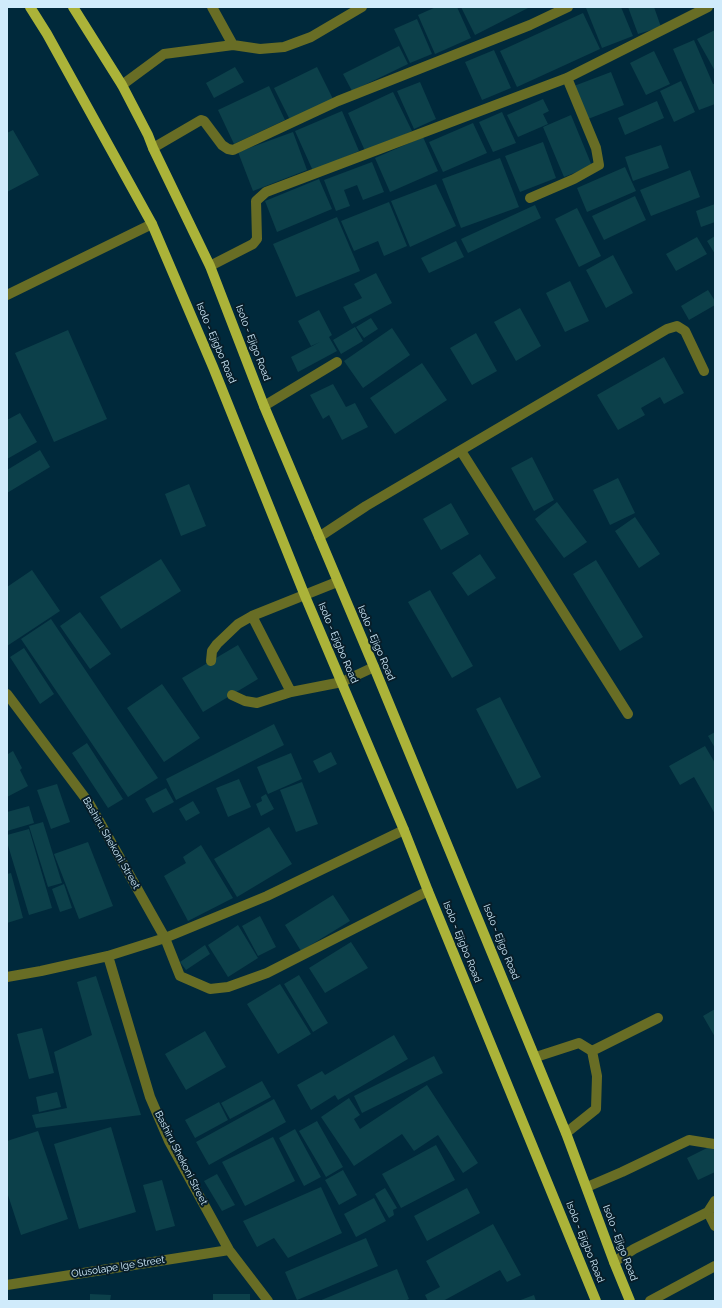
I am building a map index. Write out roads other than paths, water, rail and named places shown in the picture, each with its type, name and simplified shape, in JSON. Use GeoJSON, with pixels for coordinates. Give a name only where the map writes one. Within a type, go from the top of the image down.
{"type":"FeatureCollection","features":[{"type":"Feature","properties":{"kind":"main road","name":"Isolo - Ejigbo Road"},"geometry":{"type":"LineString","coordinates":[[30,7],[47,34],[152,224],[214,367],[305,596],[404,830],[596,1301]]}},
{"type":"Feature","properties":{"kind":"main road","name":"Isolo - Ejigo Road"},"geometry":{"type":"LineString","coordinates":[[73,7],[122,85],[148,135],[210,266],[264,406],[536,1058],[630,1301]]}},
{"type":"Feature","properties":{"kind":"street"},"geometry":{"type":"LineString","coordinates":[[212,7],[233,45]]}},
{"type":"Feature","properties":{"kind":"street"},"geometry":{"type":"LineString","coordinates":[[122,85],[164,54],[233,45],[260,49],[284,47],[311,37],[362,7]]}},
{"type":"Feature","properties":{"kind":"street"},"geometry":{"type":"LineString","coordinates":[[153,148],[201,120],[204,121],[222,144],[228,149],[233,150],[338,101],[530,25],[568,7]]}},
{"type":"Feature","properties":{"kind":"street"},"geometry":{"type":"LineString","coordinates":[[210,266],[253,244],[257,239],[256,201],[266,192],[567,78],[708,7]]}},
{"type":"Feature","properties":{"kind":"street"},"geometry":{"type":"LineString","coordinates":[[530,198],[574,179],[599,165],[596,148],[567,78]]}},
{"type":"Feature","properties":{"kind":"street"},"geometry":{"type":"LineString","coordinates":[[7,296],[152,224]]}},
{"type":"Feature","properties":{"kind":"street"},"geometry":{"type":"LineString","coordinates":[[319,537],[366,506],[667,329],[677,326],[685,331],[704,371]]}},
{"type":"Feature","properties":{"kind":"street"},"geometry":{"type":"LineString","coordinates":[[264,406],[337,362]]}},
{"type":"Feature","properties":{"kind":"street"},"geometry":{"type":"LineString","coordinates":[[461,451],[628,714]]}},
{"type":"Feature","properties":{"kind":"street"},"geometry":{"type":"LineString","coordinates":[[211,661],[212,651],[217,644],[238,624],[252,616],[337,582]]}},
{"type":"Feature","properties":{"kind":"street"},"geometry":{"type":"LineString","coordinates":[[252,616],[291,692]]}},
{"type":"Feature","properties":{"kind":"street"},"geometry":{"type":"LineString","coordinates":[[232,695],[245,701],[258,703],[291,692],[342,682],[374,667]]}},
{"type":"Feature","properties":{"kind":"street","name":"Bashiru Shekoni Street"},"geometry":{"type":"LineString","coordinates":[[7,694],[89,803],[165,938],[180,976],[210,989],[228,987],[267,973],[428,892]]}},
{"type":"Feature","properties":{"kind":"street"},"geometry":{"type":"LineString","coordinates":[[7,977],[41,972],[108,956],[165,938],[267,896],[404,830]]}},
{"type":"Feature","properties":{"kind":"street","name":"Bashiru Shekoni Street"},"geometry":{"type":"LineString","coordinates":[[108,956],[150,1097],[169,1141],[229,1250],[268,1301]]}},
{"type":"Feature","properties":{"kind":"street"},"geometry":{"type":"LineString","coordinates":[[592,1051],[658,1018]]}},
{"type":"Feature","properties":{"kind":"street"},"geometry":{"type":"LineString","coordinates":[[536,1058],[580,1043],[592,1051],[597,1076],[596,1109],[566,1133]]}},
{"type":"Feature","properties":{"kind":"street"},"geometry":{"type":"LineString","coordinates":[[587,1187],[689,1140],[714,1144]]}},
{"type":"Feature","properties":{"kind":"street"},"geometry":{"type":"LineString","coordinates":[[614,1262],[634,1249],[708,1212],[715,1201]]}},
{"type":"Feature","properties":{"kind":"street"},"geometry":{"type":"LineString","coordinates":[[708,1212],[715,1226]]}},
{"type":"Feature","properties":{"kind":"street","name":"Olusolape Ige Street"},"geometry":{"type":"LineString","coordinates":[[7,1285],[229,1250]]}},
{"type":"Feature","properties":{"kind":"street"},"geometry":{"type":"LineString","coordinates":[[650,1301],[715,1266]]}}]}
